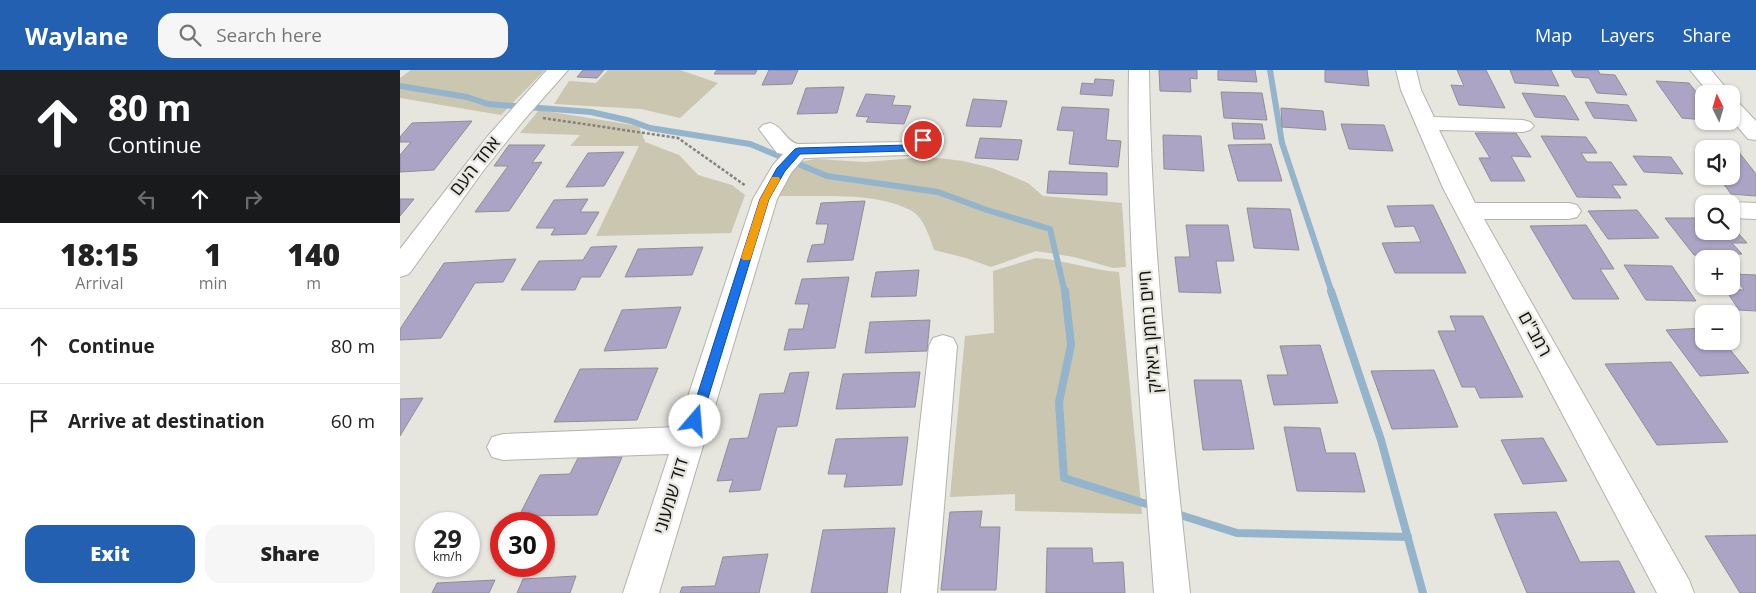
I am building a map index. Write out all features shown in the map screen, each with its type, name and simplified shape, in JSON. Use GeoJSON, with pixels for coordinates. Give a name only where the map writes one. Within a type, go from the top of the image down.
{"type":"FeatureCollection","features":[{"type":"Feature","properties":{"kind":"street","name":"אחד העם"},"geometry":{"type":"LineString","coordinates":[[400,268],[443,207],[518,114],[558,70]]}},
{"type":"Feature","properties":{"kind":"street","name":"חיים נחמן ביאליק"},"geometry":{"type":"LineString","coordinates":[[1138,70],[1138,149],[1141,224],[1172,593]]}},
{"type":"Feature","properties":{"kind":"street","name":"רמב\"ם"},"geometry":{"type":"LineString","coordinates":[[1406,70],[1411,90],[1425,123],[1468,212],[1676,593]]}},
{"type":"Feature","properties":{"kind":"street"},"geometry":{"type":"LineString","coordinates":[[1700,70],[1713,85]]}},
{"type":"Feature","properties":{"kind":"street"},"geometry":{"type":"LineString","coordinates":[[1740,116],[1756,134]]}},
{"type":"Feature","properties":{"kind":"street"},"geometry":{"type":"LineString","coordinates":[[1425,123],[1523,126]]}},
{"type":"Feature","properties":{"kind":"street"},"geometry":{"type":"LineString","coordinates":[[770,129],[784,148],[798,151],[908,148],[932,134]]}},
{"type":"Feature","properties":{"kind":"street","name":"דוד שמעוני"},"geometry":{"type":"LineString","coordinates":[[641,593],[765,199],[781,170],[798,151]]}},
{"type":"Feature","properties":{"kind":"street"},"geometry":{"type":"LineString","coordinates":[[1740,210],[1756,211]]}},
{"type":"Feature","properties":{"kind":"street"},"geometry":{"type":"LineString","coordinates":[[1468,212],[1569,211]]}},
{"type":"Feature","properties":{"kind":"street"},"geometry":{"type":"LineString","coordinates":[[919,593],[943,346]]}},
{"type":"Feature","properties":{"kind":"street"},"geometry":{"type":"LineString","coordinates":[[502,447],[689,440]]}},
{"type":"Feature","properties":{"kind":"path"},"geometry":{"type":"LineString","coordinates":[[518,114],[678,138],[765,199]]}},
{"type":"Feature","properties":{"kind":"shaded area"},"geometry":{"type":"Polygon","coordinates":[[[411,70],[545,70],[501,115],[400,98],[400,78],[411,70]]]}},
{"type":"Feature","properties":{"kind":"shaded area"},"geometry":{"type":"Polygon","coordinates":[[[608,70],[680,70],[718,83],[680,118],[641,109],[554,104],[569,81],[596,83],[608,70]]]}},
{"type":"Feature","properties":{"kind":"shaded area"},"geometry":{"type":"Polygon","coordinates":[[[539,110],[639,126],[645,142],[679,155],[698,175],[732,185],[745,195],[731,233],[596,236],[639,146],[570,146],[580,135],[520,133],[539,110]]]}},
{"type":"Feature","properties":{"kind":"shaded area"},"geometry":{"type":"Polygon","coordinates":[[[929,157],[963,161],[992,168],[1028,183],[1043,196],[1122,203],[1126,267],[1113,268],[1074,257],[1036,251],[991,267],[934,250],[920,218],[912,211],[898,205],[882,200],[847,196],[779,196],[782,186],[798,162],[816,159],[865,162],[929,157]]]}},
{"type":"Feature","properties":{"kind":"shaded area"},"geometry":{"type":"Polygon","coordinates":[[[1036,258],[1119,272],[1142,514],[1015,511],[1015,494],[950,497],[965,336],[994,333],[993,271],[1036,258]]]}},
{"type":"Feature","properties":{"kind":"building"},"geometry":{"type":"Polygon","coordinates":[[[583,70],[604,70],[597,78],[577,77],[583,70]]]}},
{"type":"Feature","properties":{"kind":"building"},"geometry":{"type":"Polygon","coordinates":[[[717,70],[757,70],[755,74],[714,74],[717,70]]]}},
{"type":"Feature","properties":{"kind":"building"},"geometry":{"type":"Polygon","coordinates":[[[769,70],[798,70],[792,84],[762,85],[769,70]]]}},
{"type":"Feature","properties":{"kind":"building"},"geometry":{"type":"Polygon","coordinates":[[[1159,70],[1197,70],[1197,79],[1190,78],[1191,92],[1160,91],[1159,70]]]}},
{"type":"Feature","properties":{"kind":"building"},"geometry":{"type":"Polygon","coordinates":[[[1218,70],[1255,70],[1257,82],[1218,80],[1218,70]]]}},
{"type":"Feature","properties":{"kind":"building"},"geometry":{"type":"Polygon","coordinates":[[[1325,70],[1367,70],[1369,86],[1325,82],[1325,70]]]}},
{"type":"Feature","properties":{"kind":"building"},"geometry":{"type":"Polygon","coordinates":[[[1457,70],[1486,70],[1505,108],[1459,105],[1451,85],[1464,86],[1457,70]]]}},
{"type":"Feature","properties":{"kind":"building"},"geometry":{"type":"Polygon","coordinates":[[[1510,70],[1551,70],[1559,86],[1515,83],[1510,70]]]}},
{"type":"Feature","properties":{"kind":"building"},"geometry":{"type":"Polygon","coordinates":[[[1571,70],[1598,70],[1600,74],[1615,75],[1627,95],[1597,93],[1589,78],[1575,77],[1571,70]]]}},
{"type":"Feature","properties":{"kind":"building"},"geometry":{"type":"Polygon","coordinates":[[[1095,79],[1114,80],[1112,96],[1080,94],[1082,83],[1094,84],[1095,79]]]}},
{"type":"Feature","properties":{"kind":"building"},"geometry":{"type":"Polygon","coordinates":[[[1656,81],[1689,83],[1695,91],[1695,119],[1682,118],[1656,81]]]}},
{"type":"Feature","properties":{"kind":"building"},"geometry":{"type":"Polygon","coordinates":[[[844,87],[837,113],[797,114],[806,88],[844,87]]]}},
{"type":"Feature","properties":{"kind":"building"},"geometry":{"type":"Polygon","coordinates":[[[1221,92],[1262,93],[1267,120],[1224,118],[1221,92]]]}},
{"type":"Feature","properties":{"kind":"building"},"geometry":{"type":"Polygon","coordinates":[[[1522,93],[1565,96],[1579,120],[1535,117],[1522,93]]]}},
{"type":"Feature","properties":{"kind":"building"},"geometry":{"type":"Polygon","coordinates":[[[866,94],[895,96],[892,105],[911,106],[904,124],[866,122],[869,117],[856,116],[866,94]]]}},
{"type":"Feature","properties":{"kind":"building"},"geometry":{"type":"Polygon","coordinates":[[[973,99],[1007,101],[1001,127],[966,126],[973,99]]]}},
{"type":"Feature","properties":{"kind":"building"},"geometry":{"type":"Polygon","coordinates":[[[1585,102],[1628,105],[1637,121],[1594,118],[1585,102]]]}},
{"type":"Feature","properties":{"kind":"building"},"geometry":{"type":"Polygon","coordinates":[[[1062,107],[1109,109],[1106,140],[1121,141],[1118,167],[1069,164],[1074,131],[1057,130],[1062,107]]]}},
{"type":"Feature","properties":{"kind":"building"},"geometry":{"type":"Polygon","coordinates":[[[1281,108],[1323,111],[1326,130],[1282,127],[1281,108]]]}},
{"type":"Feature","properties":{"kind":"building"},"geometry":{"type":"Polygon","coordinates":[[[472,121],[434,170],[400,172],[400,155],[411,142],[400,142],[400,137],[412,123],[472,121]]]}},
{"type":"Feature","properties":{"kind":"building"},"geometry":{"type":"Polygon","coordinates":[[[1232,123],[1262,124],[1265,139],[1234,139],[1232,123]]]}},
{"type":"Feature","properties":{"kind":"building"},"geometry":{"type":"Polygon","coordinates":[[[1341,124],[1384,125],[1393,151],[1349,149],[1341,124]]]}},
{"type":"Feature","properties":{"kind":"building"},"geometry":{"type":"Polygon","coordinates":[[[1475,133],[1516,133],[1531,157],[1511,156],[1525,181],[1491,181],[1479,158],[1490,158],[1475,133]]]}},
{"type":"Feature","properties":{"kind":"building"},"geometry":{"type":"Polygon","coordinates":[[[1163,135],[1201,136],[1204,171],[1164,169],[1163,135]]]}},
{"type":"Feature","properties":{"kind":"building"},"geometry":{"type":"Polygon","coordinates":[[[1541,136],[1586,137],[1597,153],[1581,153],[1587,162],[1611,162],[1627,185],[1612,185],[1621,198],[1577,197],[1541,136]]]}},
{"type":"Feature","properties":{"kind":"building"},"geometry":{"type":"Polygon","coordinates":[[[980,138],[1022,140],[1018,160],[975,158],[980,138]]]}},
{"type":"Feature","properties":{"kind":"building"},"geometry":{"type":"Polygon","coordinates":[[[1271,144],[1282,181],[1238,181],[1228,145],[1271,144]]]}},
{"type":"Feature","properties":{"kind":"building"},"geometry":{"type":"Polygon","coordinates":[[[509,145],[545,145],[532,163],[542,162],[509,211],[475,212],[508,166],[494,166],[509,145]]]}},
{"type":"Feature","properties":{"kind":"building"},"geometry":{"type":"Polygon","coordinates":[[[624,152],[604,186],[566,187],[588,153],[624,152]]]}},
{"type":"Feature","properties":{"kind":"building"},"geometry":{"type":"Polygon","coordinates":[[[1740,154],[1756,174],[1756,196],[1731,194],[1724,185],[1740,185],[1740,154]]]}},
{"type":"Feature","properties":{"kind":"building"},"geometry":{"type":"Polygon","coordinates":[[[1633,156],[1671,157],[1683,174],[1644,172],[1633,156]]]}},
{"type":"Feature","properties":{"kind":"building"},"geometry":{"type":"Polygon","coordinates":[[[1049,171],[1107,173],[1107,195],[1047,193],[1049,171]]]}},
{"type":"Feature","properties":{"kind":"building"},"geometry":{"type":"Polygon","coordinates":[[[400,199],[414,199],[400,216],[400,199]]]}},
{"type":"Feature","properties":{"kind":"building"},"geometry":{"type":"Polygon","coordinates":[[[588,199],[580,212],[599,212],[586,234],[551,235],[555,228],[536,228],[554,200],[588,199]]]}},
{"type":"Feature","properties":{"kind":"building"},"geometry":{"type":"Polygon","coordinates":[[[865,201],[853,260],[807,262],[812,245],[824,244],[828,224],[816,224],[821,203],[865,201]]]}},
{"type":"Feature","properties":{"kind":"building"},"geometry":{"type":"Polygon","coordinates":[[[1433,205],[1466,273],[1395,273],[1382,243],[1421,242],[1414,226],[1395,227],[1387,206],[1433,205]]]}},
{"type":"Feature","properties":{"kind":"building"},"geometry":{"type":"Polygon","coordinates":[[[1247,208],[1290,209],[1299,250],[1254,248],[1247,208]]]}},
{"type":"Feature","properties":{"kind":"building"},"geometry":{"type":"Polygon","coordinates":[[[1637,210],[1659,238],[1608,239],[1588,211],[1637,210]]]}},
{"type":"Feature","properties":{"kind":"building"},"geometry":{"type":"Polygon","coordinates":[[[1665,218],[1695,218],[1695,240],[1740,240],[1740,235],[1747,243],[1732,243],[1738,250],[1695,250],[1694,255],[1665,218]]]}},
{"type":"Feature","properties":{"kind":"building"},"geometry":{"type":"Polygon","coordinates":[[[1186,225],[1228,225],[1234,261],[1216,261],[1221,293],[1179,292],[1175,257],[1190,257],[1186,225]]]}},
{"type":"Feature","properties":{"kind":"building"},"geometry":{"type":"Polygon","coordinates":[[[1586,225],[1614,269],[1600,269],[1619,299],[1573,299],[1530,226],[1586,225]]]}},
{"type":"Feature","properties":{"kind":"building"},"geometry":{"type":"Polygon","coordinates":[[[617,246],[600,277],[581,277],[575,290],[521,290],[539,261],[583,260],[591,247],[617,246]]]}},
{"type":"Feature","properties":{"kind":"building"},"geometry":{"type":"Polygon","coordinates":[[[703,247],[692,275],[625,277],[638,249],[703,247]]]}},
{"type":"Feature","properties":{"kind":"building"},"geometry":{"type":"Polygon","coordinates":[[[516,259],[503,282],[475,283],[441,338],[400,340],[400,329],[444,263],[516,259]]]}},
{"type":"Feature","properties":{"kind":"building"},"geometry":{"type":"Polygon","coordinates":[[[1624,265],[1672,266],[1696,301],[1646,300],[1624,265]]]}},
{"type":"Feature","properties":{"kind":"building"},"geometry":{"type":"Polygon","coordinates":[[[919,270],[916,296],[871,297],[876,272],[919,270]]]}},
{"type":"Feature","properties":{"kind":"building"},"geometry":{"type":"Polygon","coordinates":[[[1740,274],[1756,275],[1756,311],[1740,310],[1740,305],[1736,305],[1729,295],[1740,295],[1740,290],[1744,290],[1740,284],[1740,274]]]}},
{"type":"Feature","properties":{"kind":"building"},"geometry":{"type":"Polygon","coordinates":[[[849,277],[835,348],[784,350],[789,329],[803,329],[809,304],[795,304],[802,279],[849,277]]]}},
{"type":"Feature","properties":{"kind":"building"},"geometry":{"type":"Polygon","coordinates":[[[681,307],[666,348],[604,351],[622,310],[681,307]]]}},
{"type":"Feature","properties":{"kind":"building"},"geometry":{"type":"Polygon","coordinates":[[[1450,316],[1483,316],[1523,397],[1480,398],[1475,387],[1462,387],[1438,331],[1456,331],[1450,316]]]}},
{"type":"Feature","properties":{"kind":"building"},"geometry":{"type":"Polygon","coordinates":[[[930,320],[927,351],[865,353],[870,322],[930,320]]]}},
{"type":"Feature","properties":{"kind":"building"},"geometry":{"type":"Polygon","coordinates":[[[1695,328],[1695,350],[1730,350],[1749,373],[1700,376],[1666,330],[1695,328]]]}},
{"type":"Feature","properties":{"kind":"building"},"geometry":{"type":"Polygon","coordinates":[[[1320,345],[1338,403],[1274,405],[1267,375],[1288,375],[1280,346],[1320,345]]]}},
{"type":"Feature","properties":{"kind":"building"},"geometry":{"type":"Polygon","coordinates":[[[1671,362],[1728,442],[1657,445],[1605,364],[1671,362]]]}},
{"type":"Feature","properties":{"kind":"building"},"geometry":{"type":"Polygon","coordinates":[[[658,368],[637,420],[554,422],[580,369],[658,368]]]}},
{"type":"Feature","properties":{"kind":"building"},"geometry":{"type":"Polygon","coordinates":[[[1434,370],[1458,427],[1392,429],[1371,371],[1434,370]]]}},
{"type":"Feature","properties":{"kind":"building"},"geometry":{"type":"Polygon","coordinates":[[[809,372],[797,426],[777,427],[760,490],[729,492],[733,480],[717,481],[730,439],[748,438],[760,394],[784,393],[790,373],[809,372]]]}},
{"type":"Feature","properties":{"kind":"building"},"geometry":{"type":"Polygon","coordinates":[[[920,372],[915,407],[836,409],[843,374],[920,372]]]}},
{"type":"Feature","properties":{"kind":"building"},"geometry":{"type":"Polygon","coordinates":[[[1194,380],[1241,380],[1254,449],[1203,450],[1194,380]]]}},
{"type":"Feature","properties":{"kind":"building"},"geometry":{"type":"Polygon","coordinates":[[[423,398],[400,436],[400,399],[423,398]]]}},
{"type":"Feature","properties":{"kind":"building"},"geometry":{"type":"Polygon","coordinates":[[[1284,427],[1320,428],[1326,453],[1355,453],[1365,492],[1297,491],[1284,427]]]}},
{"type":"Feature","properties":{"kind":"building"},"geometry":{"type":"Polygon","coordinates":[[[908,437],[902,485],[844,487],[847,474],[828,474],[836,439],[908,437]]]}},
{"type":"Feature","properties":{"kind":"building"},"geometry":{"type":"Polygon","coordinates":[[[1543,438],[1567,481],[1523,484],[1501,440],[1543,438]]]}},
{"type":"Feature","properties":{"kind":"building"},"geometry":{"type":"Polygon","coordinates":[[[622,457],[597,515],[555,516],[555,512],[521,512],[540,475],[570,474],[578,458],[622,457]]]}},
{"type":"Feature","properties":{"kind":"building"},"geometry":{"type":"Polygon","coordinates":[[[982,511],[980,527],[1000,527],[996,590],[941,590],[950,512],[982,511]]]}},
{"type":"Feature","properties":{"kind":"building"},"geometry":{"type":"Polygon","coordinates":[[[1556,512],[1580,562],[1619,561],[1635,593],[1527,593],[1494,514],[1556,512]]]}},
{"type":"Feature","properties":{"kind":"building"},"geometry":{"type":"Polygon","coordinates":[[[895,528],[887,593],[811,593],[823,530],[895,528]]]}},
{"type":"Feature","properties":{"kind":"building"},"geometry":{"type":"Polygon","coordinates":[[[1756,535],[1756,593],[1740,593],[1705,536],[1756,535]]]}},
{"type":"Feature","properties":{"kind":"building"},"geometry":{"type":"Polygon","coordinates":[[[1047,548],[1092,548],[1093,563],[1123,562],[1125,593],[1046,593],[1047,548]]]}},
{"type":"Feature","properties":{"kind":"building"},"geometry":{"type":"Polygon","coordinates":[[[768,554],[759,593],[680,593],[682,587],[715,586],[723,557],[768,554]]]}},
{"type":"Feature","properties":{"kind":"building"},"geometry":{"type":"Polygon","coordinates":[[[576,576],[570,593],[517,593],[523,579],[576,576]]]}},
{"type":"Feature","properties":{"kind":"building"},"geometry":{"type":"Polygon","coordinates":[[[495,580],[489,593],[432,593],[437,583],[495,580]]]}},
{"type":"Feature","properties":{"kind":"waterway"},"geometry":{"type":"LineString","coordinates":[[1270,70],[1282,143],[1332,293]]}},
{"type":"Feature","properties":{"kind":"waterway"},"geometry":{"type":"LineString","coordinates":[[400,86],[467,97],[488,104],[591,112],[631,121],[650,128],[750,144],[827,176],[938,192],[987,210],[1050,229],[1065,293]]}},
{"type":"Feature","properties":{"kind":"waterway"},"geometry":{"type":"LineString","coordinates":[[1065,291],[1071,345],[1059,402],[1064,478],[1156,507]]}},
{"type":"Feature","properties":{"kind":"waterway"},"geometry":{"type":"LineString","coordinates":[[1331,291],[1381,440],[1408,537]]}},
{"type":"Feature","properties":{"kind":"waterway"},"geometry":{"type":"LineString","coordinates":[[1174,513],[1237,533],[1408,537]]}},
{"type":"Feature","properties":{"kind":"waterway"},"geometry":{"type":"LineString","coordinates":[[1408,537],[1423,593]]}},
{"type":"Feature","properties":{"kind":"slow traffic"},"geometry":{"type":"LineString","coordinates":[[746,258],[765,199],[775,180]]}},
{"type":"Feature","properties":{"kind":"route"},"geometry":{"type":"LineString","coordinates":[[695,421],[765,199],[781,170],[798,151],[908,148],[923,140]]}}]}
